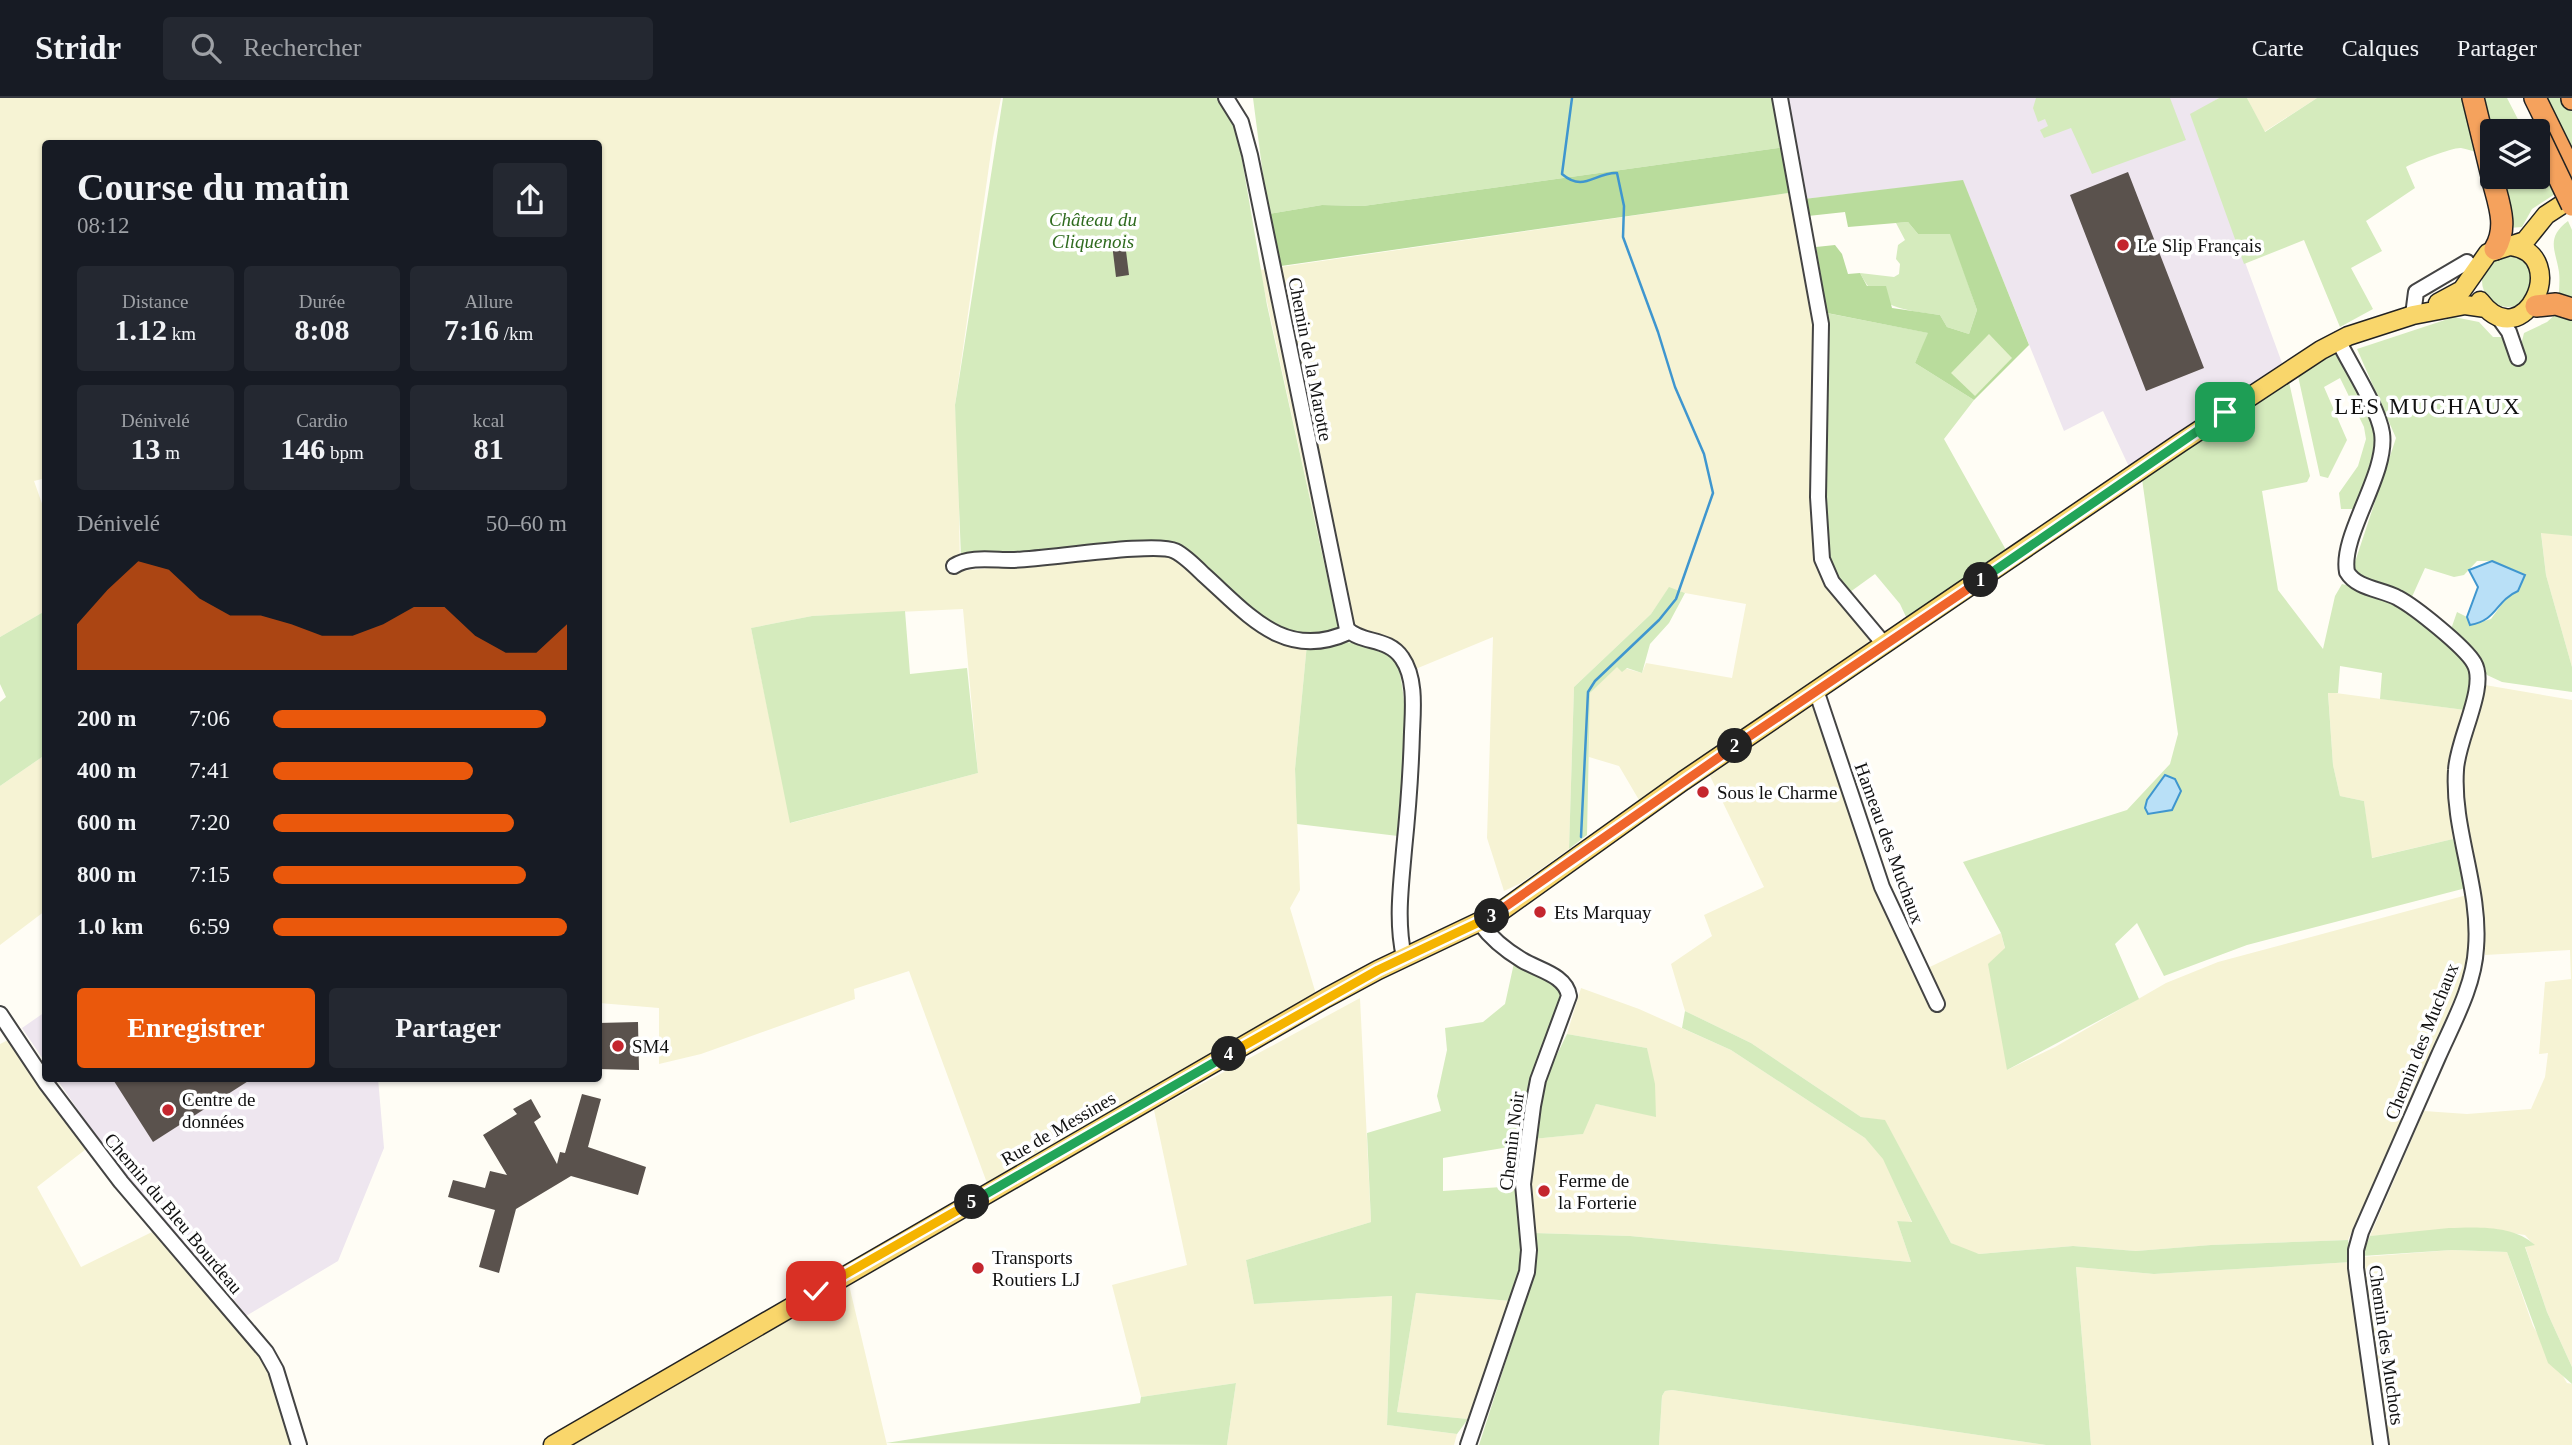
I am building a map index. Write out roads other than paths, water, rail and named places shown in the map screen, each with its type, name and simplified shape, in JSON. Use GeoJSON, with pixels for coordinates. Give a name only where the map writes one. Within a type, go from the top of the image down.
{"type":"FeatureCollection","features":[{"type":"Feature","properties":{"kind":"highway"},"geometry":{"type":"LineString","coordinates":[[2473,98],[2480,127]]}},
{"type":"Feature","properties":{"kind":"highway"},"geometry":{"type":"LineString","coordinates":[[2520,98],[2533,119]]}},
{"type":"Feature","properties":{"kind":"highway"},"geometry":{"type":"LineString","coordinates":[[2535,98],[2539,119]]}},
{"type":"Feature","properties":{"kind":"highway"},"geometry":{"type":"LineString","coordinates":[[2550,143],[2572,173]]}},
{"type":"Feature","properties":{"kind":"highway"},"geometry":{"type":"LineString","coordinates":[[2550,153],[2572,206]]}},
{"type":"Feature","properties":{"kind":"highway"},"geometry":{"type":"LineString","coordinates":[[2495,189],[2503,228],[2503,247]]}},
{"type":"Feature","properties":{"kind":"highway"},"geometry":{"type":"LineString","coordinates":[[2530,310],[2556,304],[2572,309]]}},
{"type":"Feature","properties":{"kind":"main road"},"geometry":{"type":"LineString","coordinates":[[2413,315],[2458,294],[2471,268],[2503,247],[2529,238],[2546,215],[2572,198]]}},
{"type":"Feature","properties":{"kind":"main road"},"geometry":{"type":"LineString","coordinates":[[2413,315],[2465,305],[2510,317],[2530,310],[2546,285],[2540,262],[2540,246],[2546,227],[2572,206]]}},
{"type":"Feature","properties":{"kind":"main road"},"geometry":{"type":"LineString","coordinates":[[2503,247],[2526,250],[2540,262]]}},
{"type":"Feature","properties":{"kind":"main road"},"geometry":{"type":"LineString","coordinates":[[2471,268],[2476,290],[2491,311]]}},
{"type":"Feature","properties":{"kind":"main road","name":"Rue de Messines"},"geometry":{"type":"LineString","coordinates":[[553,1445],[1314,1005],[1404,957],[1480,923],[2260,389],[2338,340],[2413,315]]}},
{"type":"Feature","properties":{"kind":"street","name":"Chemin de la Marotte"},"geometry":{"type":"LineString","coordinates":[[1226,98],[1241,122],[1250,155],[1325,529],[1349,632]]}},
{"type":"Feature","properties":{"kind":"street"},"geometry":{"type":"LineString","coordinates":[[1780,98],[1820,307],[1820,544],[1826,573],[1884,644]]}},
{"type":"Feature","properties":{"kind":"street"},"geometry":{"type":"LineString","coordinates":[[2491,311],[2509,332],[2518,358],[2517,340],[2530,310]]}},
{"type":"Feature","properties":{"kind":"street","name":"Chemin des Muchaux"},"geometry":{"type":"LineString","coordinates":[[2338,340],[2378,419],[2382,440],[2379,462],[2347,555],[2347,572],[2357,583],[2391,594],[2411,606],[2470,657],[2479,679],[2459,745],[2455,780],[2460,832],[2476,917],[2473,965],[2462,1001],[2356,1250]]}},
{"type":"Feature","properties":{"kind":"street"},"geometry":{"type":"LineString","coordinates":[[954,566],[972,560],[1035,559],[1146,548],[1171,549],[1194,565],[1250,617],[1273,634],[1290,639],[1312,640],[1349,632],[1394,649],[1403,659],[1410,678],[1412,706],[1411,760],[1399,916],[1404,957]]}},
{"type":"Feature","properties":{"kind":"street","name":"Hameau des Muchaux"},"geometry":{"type":"LineString","coordinates":[[1816,691],[1886,899],[1937,1004]]}},
{"type":"Feature","properties":{"kind":"street","name":"Chemin Noir"},"geometry":{"type":"LineString","coordinates":[[1468,1445],[1527,1272],[1529,1250],[1523,1184],[1534,1098],[1569,996],[1560,980],[1515,956],[1480,923]]}},
{"type":"Feature","properties":{"kind":"street","name":"Chemin du Bleu Bourdeau"},"geometry":{"type":"LineString","coordinates":[[0,1014],[42,1077]]}},
{"type":"Feature","properties":{"kind":"street","name":"Chemin du Bleu Bourdeau"},"geometry":{"type":"LineString","coordinates":[[45,1082],[121,1182],[266,1352],[276,1370],[299,1445]]}},
{"type":"Feature","properties":{"kind":"street","name":"Chemin des Muchots"},"geometry":{"type":"LineString","coordinates":[[2356,1250],[2356,1268],[2381,1445]]}},
{"type":"Feature","properties":{"kind":"water"},"geometry":{"type":"Polygon","coordinates":[[[2492,561],[2525,575],[2518,591],[2510,595],[2486,619],[2470,625],[2467,617],[2478,587],[2469,570],[2492,561]]]}},
{"type":"Feature","properties":{"kind":"water"},"geometry":{"type":"Polygon","coordinates":[[[2165,775],[2175,779],[2181,791],[2172,810],[2148,814],[2145,808],[2147,800],[2165,775]]]}},
{"type":"Feature","properties":{"kind":"waterway"},"geometry":{"type":"LineString","coordinates":[[1572,98],[1562,174],[1577,182],[1583,182],[1617,173],[1624,206],[1623,237],[1675,387],[1704,454],[1713,493],[1676,599],[1659,620],[1595,681],[1588,692],[1581,837]]}},
{"type":"Feature","properties":{"kind":"place","name":"Le Slip Français"},"geometry":{"type":"Point","coordinates":[2123,245]}},
{"type":"Feature","properties":{"kind":"place","name":"Sous le Charme"},"geometry":{"type":"Point","coordinates":[1703,792]}},
{"type":"Feature","properties":{"kind":"place","name":"Ets Marquay"},"geometry":{"type":"Point","coordinates":[1540,912]}},
{"type":"Feature","properties":{"kind":"place","name":"SM4"},"geometry":{"type":"Point","coordinates":[618,1046]}},
{"type":"Feature","properties":{"kind":"place","name":"Centre de données"},"geometry":{"type":"Point","coordinates":[168,1110]}},
{"type":"Feature","properties":{"kind":"place","name":"Ferme de la Forterie"},"geometry":{"type":"Point","coordinates":[1544,1191]}},
{"type":"Feature","properties":{"kind":"place","name":"Transports Routiers LJ"},"geometry":{"type":"Point","coordinates":[978,1268]}},
{"type":"Feature","properties":{"kind":"district","name":"LES MUCHAUX"},"geometry":{"type":"Point","coordinates":[2428,406]}},
{"type":"Feature","properties":{"kind":"park label","name":"Château du Cliquenois"},"geometry":{"type":"Point","coordinates":[1093,230]}}]}
